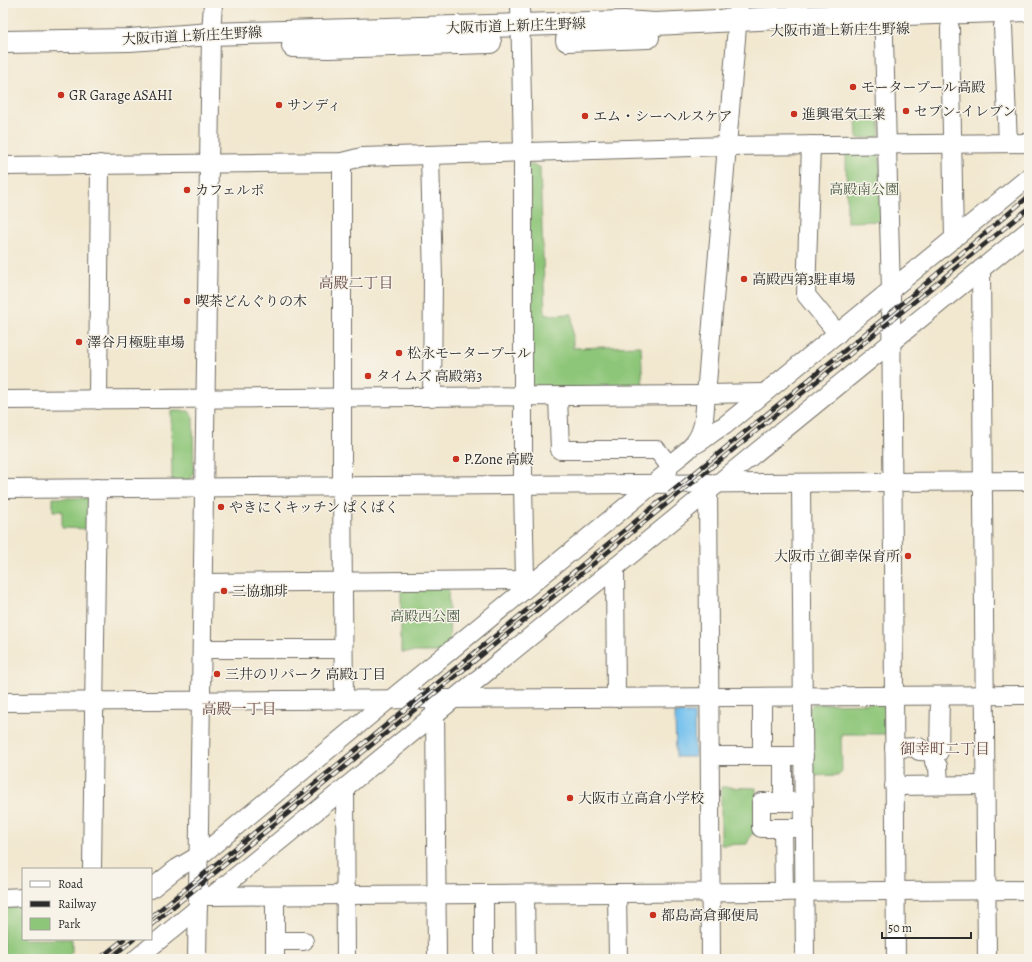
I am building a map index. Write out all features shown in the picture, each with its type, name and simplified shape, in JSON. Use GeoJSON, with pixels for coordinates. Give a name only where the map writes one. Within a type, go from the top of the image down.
{"type":"FeatureCollection","features":[{"type":"Feature","properties":{"kind":"main road","name":"大阪市道上新庄生野線"},"geometry":{"type":"LineString","coordinates":[[4,49],[139,40],[211,41],[520,33],[624,22],[656,24],[738,18],[1019,15]]}},
{"type":"Feature","properties":{"kind":"main road","name":"大阪市道上新庄生野線"},"geometry":{"type":"LineString","coordinates":[[884,16],[950,28],[1019,15]]}},
{"type":"Feature","properties":{"kind":"street"},"geometry":{"type":"LineString","coordinates":[[197,959],[203,900],[199,854],[205,400],[211,41],[213,3]]}},
{"type":"Feature","properties":{"kind":"street"},"geometry":{"type":"LineString","coordinates":[[520,3],[523,152],[523,485],[526,584]]}},
{"type":"Feature","properties":{"kind":"street"},"geometry":{"type":"LineString","coordinates":[[1008,143],[1019,15]]}},
{"type":"Feature","properties":{"kind":"street"},"geometry":{"type":"LineString","coordinates":[[884,16],[891,343],[896,959]]}},
{"type":"Feature","properties":{"kind":"street"},"geometry":{"type":"LineString","coordinates":[[695,444],[703,426],[738,18]]}},
{"type":"Feature","properties":{"kind":"street"},"geometry":{"type":"LineString","coordinates":[[950,28],[954,239]]}},
{"type":"Feature","properties":{"kind":"street"},"geometry":{"type":"LineString","coordinates":[[3,166],[342,162],[362,157],[726,146],[1029,143]]}},
{"type":"Feature","properties":{"kind":"street"},"geometry":{"type":"LineString","coordinates":[[811,145],[806,295],[838,334]]}},
{"type":"Feature","properties":{"kind":"street"},"geometry":{"type":"LineString","coordinates":[[430,155],[433,279],[432,398]]}},
{"type":"Feature","properties":{"kind":"street"},"geometry":{"type":"LineString","coordinates":[[342,162],[342,486],[344,700]]}},
{"type":"Feature","properties":{"kind":"street"},"geometry":{"type":"LineString","coordinates":[[98,400],[100,164]]}},
{"type":"Feature","properties":{"kind":"street"},"geometry":{"type":"LineString","coordinates":[[152,888],[176,869],[199,854],[205,852],[389,700],[526,584],[668,472],[669,465],[695,444],[724,426],[1029,177]]}},
{"type":"Feature","properties":{"kind":"street"},"geometry":{"type":"LineString","coordinates":[[136,959],[203,900],[344,788],[435,707],[452,699],[615,567],[711,486],[891,343],[1029,230]]}},
{"type":"Feature","properties":{"kind":"street"},"geometry":{"type":"LineString","coordinates":[[981,269],[987,959]]}},
{"type":"Feature","properties":{"kind":"street"},"geometry":{"type":"LineString","coordinates":[[3,400],[342,399],[764,393]]}},
{"type":"Feature","properties":{"kind":"street"},"geometry":{"type":"LineString","coordinates":[[558,397],[560,450],[657,450],[669,465]]}},
{"type":"Feature","properties":{"kind":"street"},"geometry":{"type":"LineString","coordinates":[[3,489],[653,484],[711,486],[801,483],[1029,481]]}},
{"type":"Feature","properties":{"kind":"street"},"geometry":{"type":"LineString","coordinates":[[801,483],[805,959]]}},
{"type":"Feature","properties":{"kind":"street"},"geometry":{"type":"LineString","coordinates":[[711,486],[711,959]]}},
{"type":"Feature","properties":{"kind":"street"},"geometry":{"type":"LineString","coordinates":[[92,868],[97,488]]}},
{"type":"Feature","properties":{"kind":"street"},"geometry":{"type":"LineString","coordinates":[[615,567],[616,698]]}},
{"type":"Feature","properties":{"kind":"street"},"geometry":{"type":"LineString","coordinates":[[203,583],[526,584]]}},
{"type":"Feature","properties":{"kind":"street"},"geometry":{"type":"LineString","coordinates":[[202,649],[343,649]]}},
{"type":"Feature","properties":{"kind":"street"},"geometry":{"type":"LineString","coordinates":[[452,699],[1029,695]]}},
{"type":"Feature","properties":{"kind":"street"},"geometry":{"type":"LineString","coordinates":[[894,748],[919,747],[919,752],[939,752],[940,696]]}},
{"type":"Feature","properties":{"kind":"street"},"geometry":{"type":"LineString","coordinates":[[762,697],[762,756]]}},
{"type":"Feature","properties":{"kind":"street"},"geometry":{"type":"LineString","coordinates":[[3,702],[389,700],[435,707]]}},
{"type":"Feature","properties":{"kind":"street"},"geometry":{"type":"LineString","coordinates":[[435,707],[437,959]]}},
{"type":"Feature","properties":{"kind":"street"},"geometry":{"type":"LineString","coordinates":[[934,752],[934,762],[938,766],[938,786]]}},
{"type":"Feature","properties":{"kind":"street"},"geometry":{"type":"LineString","coordinates":[[710,756],[804,756]]}},
{"type":"Feature","properties":{"kind":"street"},"geometry":{"type":"LineString","coordinates":[[782,756],[783,802]]}},
{"type":"Feature","properties":{"kind":"street"},"geometry":{"type":"LineString","coordinates":[[894,786],[985,785]]}},
{"type":"Feature","properties":{"kind":"street"},"geometry":{"type":"LineString","coordinates":[[344,788],[346,959]]}},
{"type":"Feature","properties":{"kind":"street"},"geometry":{"type":"LineString","coordinates":[[804,802],[761,802],[761,828],[804,828]]}},
{"type":"Feature","properties":{"kind":"street"},"geometry":{"type":"LineString","coordinates":[[783,828],[784,892]]}},
{"type":"Feature","properties":{"kind":"street"},"geometry":{"type":"LineString","coordinates":[[203,900],[276,896],[345,895],[1029,890]]}},
{"type":"Feature","properties":{"kind":"street"},"geometry":{"type":"LineString","coordinates":[[617,893],[618,959]]}},
{"type":"Feature","properties":{"kind":"street"},"geometry":{"type":"LineString","coordinates":[[484,894],[484,959]]}},
{"type":"Feature","properties":{"kind":"street"},"geometry":{"type":"LineString","coordinates":[[525,894],[526,959]]}},
{"type":"Feature","properties":{"kind":"street"},"geometry":{"type":"LineString","coordinates":[[275,959],[276,896]]}},
{"type":"Feature","properties":{"kind":"street"},"geometry":{"type":"LineString","coordinates":[[3,898],[22,897]]}},
{"type":"Feature","properties":{"kind":"street"},"geometry":{"type":"LineString","coordinates":[[275,941],[304,941]]}},
{"type":"Feature","properties":{"kind":"green space"},"geometry":{"type":"Polygon","coordinates":[[[879,117],[880,134],[876,138],[857,138],[856,118],[879,117]]]}},
{"type":"Feature","properties":{"kind":"green space","name":"高殿南公園"},"geometry":{"type":"Polygon","coordinates":[[[846,152],[874,152],[880,157],[881,221],[847,222],[846,152]]]}},
{"type":"Feature","properties":{"kind":"green space"},"geometry":{"type":"Polygon","coordinates":[[[525,163],[540,167],[545,315],[572,314],[573,348],[641,346],[643,390],[530,387],[525,163]]]}},
{"type":"Feature","properties":{"kind":"green space"},"geometry":{"type":"Polygon","coordinates":[[[171,411],[189,411],[193,417],[194,472],[190,480],[172,481],[171,411]]]}},
{"type":"Feature","properties":{"kind":"green space"},"geometry":{"type":"Polygon","coordinates":[[[53,498],[91,498],[91,529],[62,528],[62,511],[53,511],[53,498]]]}},
{"type":"Feature","properties":{"kind":"green space","name":"高殿西公園"},"geometry":{"type":"Polygon","coordinates":[[[448,587],[450,644],[440,652],[401,652],[401,588],[448,587]]]}},
{"type":"Feature","properties":{"kind":"green space"},"geometry":{"type":"Polygon","coordinates":[[[881,703],[887,708],[887,734],[841,734],[842,772],[839,775],[809,776],[809,709],[813,704],[881,703]]]}},
{"type":"Feature","properties":{"kind":"green space"},"geometry":{"type":"Polygon","coordinates":[[[721,787],[756,788],[757,834],[751,834],[747,844],[721,845],[721,787]]]}},
{"type":"Feature","properties":{"kind":"green space"},"geometry":{"type":"Polygon","coordinates":[[[3,907],[22,907],[22,940],[72,940],[72,952],[64,959],[3,959],[3,907]]]}},
{"type":"Feature","properties":{"kind":"water"},"geometry":{"type":"Polygon","coordinates":[[[675,713],[694,713],[695,757],[676,757],[675,713]]]}},
{"type":"Feature","properties":{"kind":"railway"},"geometry":{"type":"LineString","coordinates":[[152,916],[899,306],[1029,196]]}},
{"type":"Feature","properties":{"kind":"railway"},"geometry":{"type":"LineString","coordinates":[[152,924],[1029,208]]}},
{"type":"Feature","properties":{"kind":"railway"},"geometry":{"type":"LineString","coordinates":[[99,959],[123,940]]}},
{"type":"Feature","properties":{"kind":"railway"},"geometry":{"type":"LineString","coordinates":[[109,959],[133,940]]}},
{"type":"Feature","properties":{"kind":"place","name":"モータープール高殿"},"geometry":{"type":"Point","coordinates":[853,87]}},
{"type":"Feature","properties":{"kind":"place","name":"GR Garage ASAHI"},"geometry":{"type":"Point","coordinates":[61,95]}},
{"type":"Feature","properties":{"kind":"place","name":"サンディ"},"geometry":{"type":"Point","coordinates":[279,105]}},
{"type":"Feature","properties":{"kind":"place","name":"セブン-イレブン"},"geometry":{"type":"Point","coordinates":[906,111]}},
{"type":"Feature","properties":{"kind":"place","name":"進興電気工業"},"geometry":{"type":"Point","coordinates":[794,114]}},
{"type":"Feature","properties":{"kind":"place","name":"エム・シーヘルスケア"},"geometry":{"type":"Point","coordinates":[585,116]}},
{"type":"Feature","properties":{"kind":"place","name":"カフェルポ"},"geometry":{"type":"Point","coordinates":[187,190]}},
{"type":"Feature","properties":{"kind":"place","name":"高殿西第3駐車場"},"geometry":{"type":"Point","coordinates":[744,279]}},
{"type":"Feature","properties":{"kind":"place","name":"喫茶どんぐりの木"},"geometry":{"type":"Point","coordinates":[187,301]}},
{"type":"Feature","properties":{"kind":"place","name":"澤谷月極駐車場"},"geometry":{"type":"Point","coordinates":[79,342]}},
{"type":"Feature","properties":{"kind":"place","name":"松永モータープール"},"geometry":{"type":"Point","coordinates":[399,353]}},
{"type":"Feature","properties":{"kind":"place","name":"タイムズ 高殿第3"},"geometry":{"type":"Point","coordinates":[368,376]}},
{"type":"Feature","properties":{"kind":"place","name":"P.Zone 高殿"},"geometry":{"type":"Point","coordinates":[456,459]}},
{"type":"Feature","properties":{"kind":"place","name":"やきにくキッチン ぱくぱく"},"geometry":{"type":"Point","coordinates":[221,507]}},
{"type":"Feature","properties":{"kind":"place","name":"大阪市立御幸保育所"},"geometry":{"type":"Point","coordinates":[908,556]}},
{"type":"Feature","properties":{"kind":"place","name":"三協珈琲"},"geometry":{"type":"Point","coordinates":[224,591]}},
{"type":"Feature","properties":{"kind":"place","name":"三井のリパーク 高殿1丁目"},"geometry":{"type":"Point","coordinates":[217,674]}},
{"type":"Feature","properties":{"kind":"place","name":"大阪市立高倉小学校"},"geometry":{"type":"Point","coordinates":[570,798]}},
{"type":"Feature","properties":{"kind":"place","name":"都島高倉郵便局"},"geometry":{"type":"Point","coordinates":[653,915]}},
{"type":"Feature","properties":{"kind":"district","name":"高殿二丁目"},"geometry":{"type":"Point","coordinates":[356,283]}},
{"type":"Feature","properties":{"kind":"district","name":"高殿一丁目"},"geometry":{"type":"Point","coordinates":[239,709]}},
{"type":"Feature","properties":{"kind":"district","name":"御幸町二丁目"},"geometry":{"type":"Point","coordinates":[945,749]}}]}
